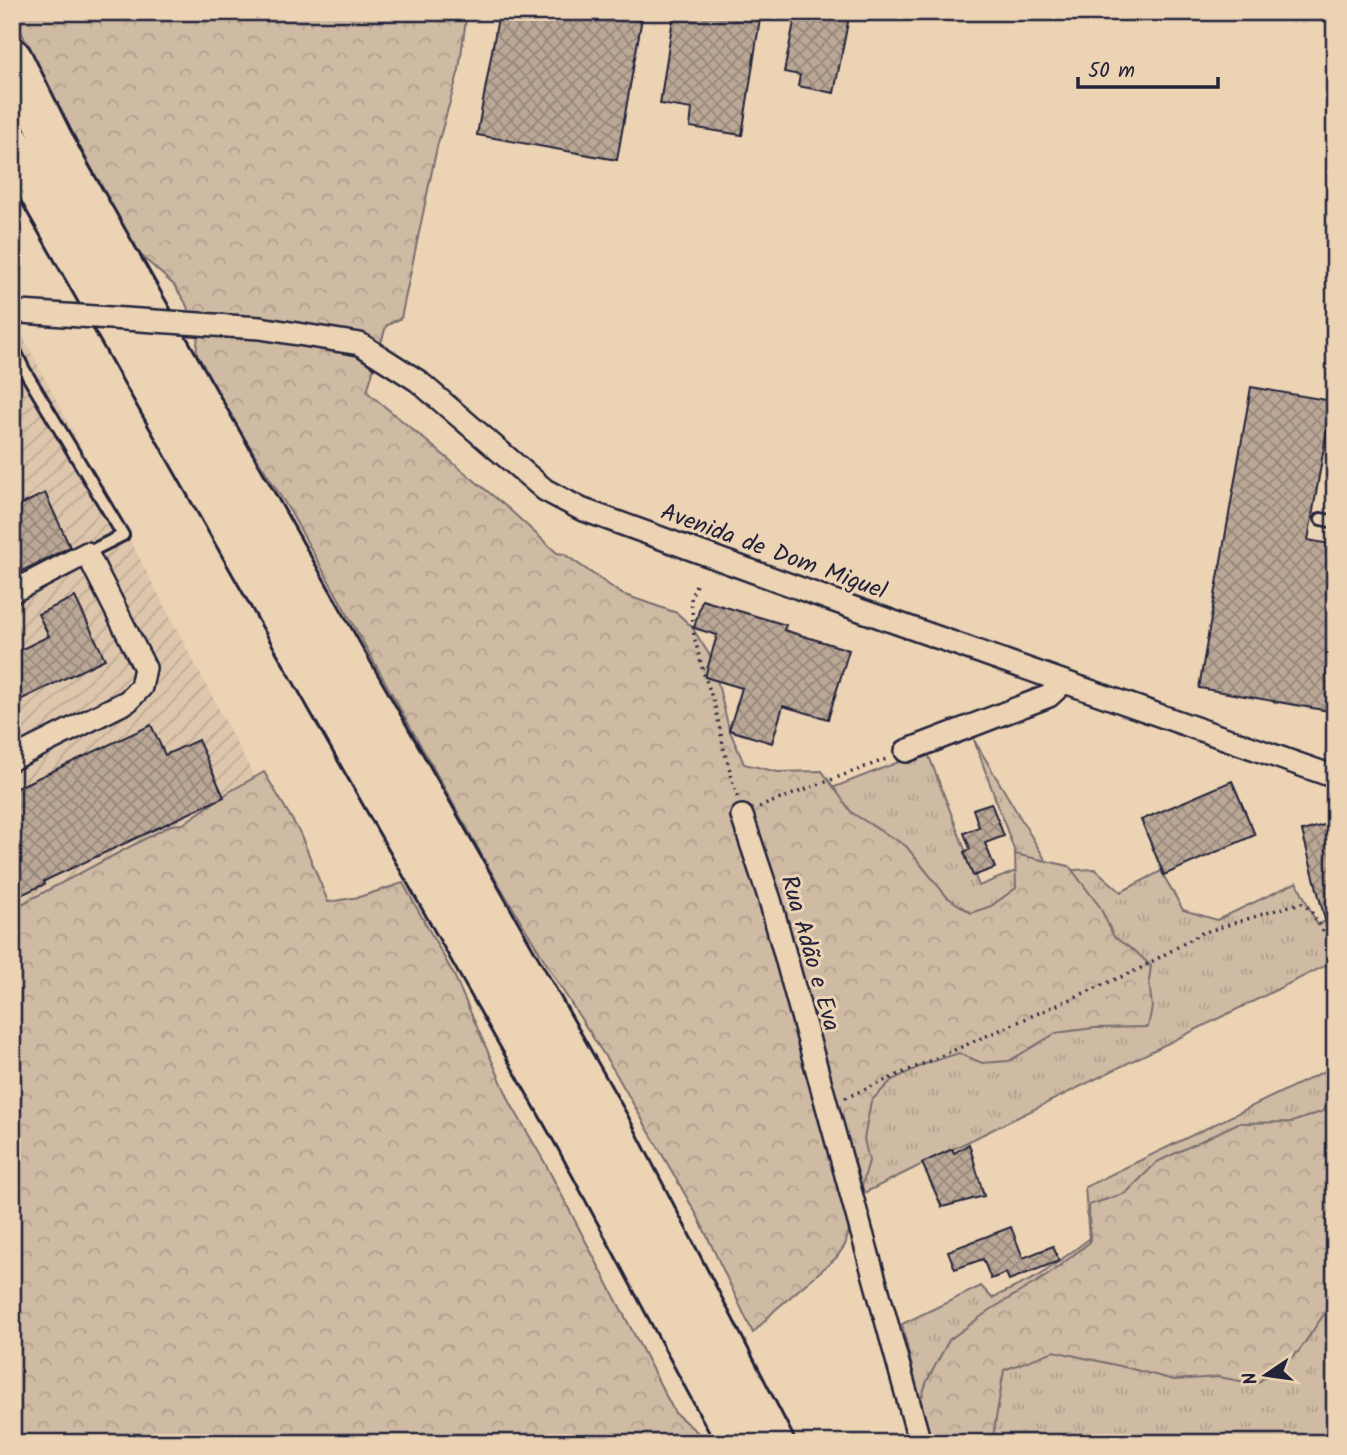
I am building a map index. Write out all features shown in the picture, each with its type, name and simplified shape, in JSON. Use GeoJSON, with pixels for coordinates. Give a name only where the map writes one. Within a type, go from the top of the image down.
{"type":"FeatureCollection","features":[{"type":"Feature","properties":{"kind":"highway"},"geometry":{"type":"LineString","coordinates":[[12,58],[62,159],[608,1122],[774,1443]]}},
{"type":"Feature","properties":{"kind":"highway"},"geometry":{"type":"LineString","coordinates":[[12,144],[577,1141],[738,1443]]}},
{"type":"Feature","properties":{"kind":"street","name":"Avenida de Dom Miguel"},"geometry":{"type":"LineString","coordinates":[[17,312],[260,328],[360,344],[418,381],[545,490],[581,509],[1335,777]]}},
{"type":"Feature","properties":{"kind":"street"},"geometry":{"type":"LineString","coordinates":[[12,592],[87,553],[145,668],[141,687],[128,701],[12,759]]}},
{"type":"Feature","properties":{"kind":"street"},"geometry":{"type":"LineString","coordinates":[[906,751],[1049,696],[1064,682]]}},
{"type":"Feature","properties":{"kind":"street","name":"Rua Adão e Eva"},"geometry":{"type":"LineString","coordinates":[[743,816],[770,900],[920,1443]]}},
{"type":"Feature","properties":{"kind":"lane"},"geometry":{"type":"LineString","coordinates":[[12,344],[18,370],[123,535],[87,553]]}},
{"type":"Feature","properties":{"kind":"lane"},"geometry":{"type":"LineString","coordinates":[[1321,519],[1335,522]]}},
{"type":"Feature","properties":{"kind":"path"},"geometry":{"type":"LineString","coordinates":[[696,585],[691,597],[694,636],[743,816],[752,809],[906,751]]}},
{"type":"Feature","properties":{"kind":"path"},"geometry":{"type":"LineString","coordinates":[[827,1105],[1139,969],[1202,933],[1228,923],[1302,904],[1311,911],[1335,951]]}},
{"type":"Feature","properties":{"kind":"shaded area"},"geometry":{"type":"Polygon","coordinates":[[[22,335],[257,782],[12,913],[12,340],[22,335]]]}},
{"type":"Feature","properties":{"kind":"green space"},"geometry":{"type":"Polygon","coordinates":[[[12,12],[467,12],[459,70],[437,147],[401,318],[386,326],[367,392],[509,509],[557,553],[564,554],[622,594],[677,613],[691,626],[712,659],[729,729],[744,764],[778,772],[822,771],[852,813],[906,846],[947,897],[971,913],[991,906],[1016,888],[1015,854],[1069,866],[1100,907],[1114,937],[1151,966],[1149,981],[1152,1007],[1148,1027],[1094,1028],[1056,1033],[1009,1061],[982,1063],[959,1053],[925,1064],[892,1080],[871,1101],[864,1139],[869,1161],[845,1245],[836,1258],[775,1310],[753,1333],[698,1217],[615,1072],[489,868],[291,513],[196,359],[198,332],[185,302],[174,285],[135,250],[38,68],[12,12]]]}},
{"type":"Feature","properties":{"kind":"green space"},"geometry":{"type":"Polygon","coordinates":[[[974,740],[1052,871],[1095,869],[1121,892],[1161,871],[1183,910],[1217,920],[1297,882],[1317,924],[1335,919],[1335,961],[864,1193],[760,816],[927,751],[979,886],[1021,869],[974,740]]]}},
{"type":"Feature","properties":{"kind":"green space"},"geometry":{"type":"Polygon","coordinates":[[[264,772],[300,833],[328,902],[359,897],[403,883],[454,975],[511,1104],[545,1163],[675,1413],[707,1443],[12,1443],[12,909],[171,825],[183,824],[264,772]]]}},
{"type":"Feature","properties":{"kind":"green space"},"geometry":{"type":"Polygon","coordinates":[[[1335,1042],[1335,1298],[1299,1351],[1256,1384],[1219,1377],[1174,1380],[1054,1351],[1004,1370],[992,1443],[906,1443],[927,1381],[949,1340],[990,1310],[1048,1275],[1090,1242],[1089,1205],[1126,1193],[1157,1162],[1238,1123],[1292,1122],[1324,1111],[1335,1042]]]}},
{"type":"Feature","properties":{"kind":"green space"},"geometry":{"type":"Polygon","coordinates":[[[1335,1066],[1335,1443],[929,1443],[902,1324],[981,1286],[992,1298],[1039,1276],[1089,1239],[1085,1187],[1335,1066]]]}},
{"type":"Feature","properties":{"kind":"building"},"geometry":{"type":"Polygon","coordinates":[[[499,12],[643,12],[617,160],[477,135],[499,12]]]}},
{"type":"Feature","properties":{"kind":"building"},"geometry":{"type":"Polygon","coordinates":[[[674,12],[761,12],[742,135],[690,127],[692,109],[660,104],[674,12]]]}},
{"type":"Feature","properties":{"kind":"building"},"geometry":{"type":"Polygon","coordinates":[[[796,12],[850,12],[834,93],[798,86],[800,75],[784,72],[796,12]]]}},
{"type":"Feature","properties":{"kind":"building"},"geometry":{"type":"Polygon","coordinates":[[[1251,387],[1332,401],[1308,540],[1335,545],[1335,712],[1199,688],[1251,387]]]}},
{"type":"Feature","properties":{"kind":"building"},"geometry":{"type":"Polygon","coordinates":[[[45,493],[70,547],[12,576],[12,509],[45,493]]]}},
{"type":"Feature","properties":{"kind":"building"},"geometry":{"type":"Polygon","coordinates":[[[75,597],[105,659],[12,704],[12,654],[49,636],[38,614],[75,597]]]}},
{"type":"Feature","properties":{"kind":"building"},"geometry":{"type":"Polygon","coordinates":[[[702,600],[786,625],[784,630],[849,650],[828,719],[783,706],[772,743],[729,730],[742,688],[705,677],[717,635],[694,628],[702,600]]]}},
{"type":"Feature","properties":{"kind":"building"},"geometry":{"type":"Polygon","coordinates":[[[151,725],[165,755],[198,740],[224,797],[44,881],[45,884],[12,899],[12,790],[151,725]]]}},
{"type":"Feature","properties":{"kind":"building"},"geometry":{"type":"Polygon","coordinates":[[[1232,781],[1255,835],[1164,875],[1141,820],[1232,781]]]}},
{"type":"Feature","properties":{"kind":"building"},"geometry":{"type":"Polygon","coordinates":[[[991,803],[1004,836],[985,843],[995,868],[973,876],[964,852],[970,849],[964,833],[979,827],[973,809],[991,803]]]}},
{"type":"Feature","properties":{"kind":"building"},"geometry":{"type":"Polygon","coordinates":[[[1335,822],[1335,939],[1330,939],[1302,831],[1335,822]]]}},
{"type":"Feature","properties":{"kind":"building"},"geometry":{"type":"Polygon","coordinates":[[[969,1144],[984,1196],[942,1207],[922,1163],[952,1149],[954,1153],[969,1144]]]}},
{"type":"Feature","properties":{"kind":"building"},"geometry":{"type":"Polygon","coordinates":[[[1011,1227],[1023,1258],[1053,1246],[1059,1261],[1009,1280],[1006,1273],[991,1279],[983,1259],[955,1269],[948,1251],[1011,1227]]]}}]}
